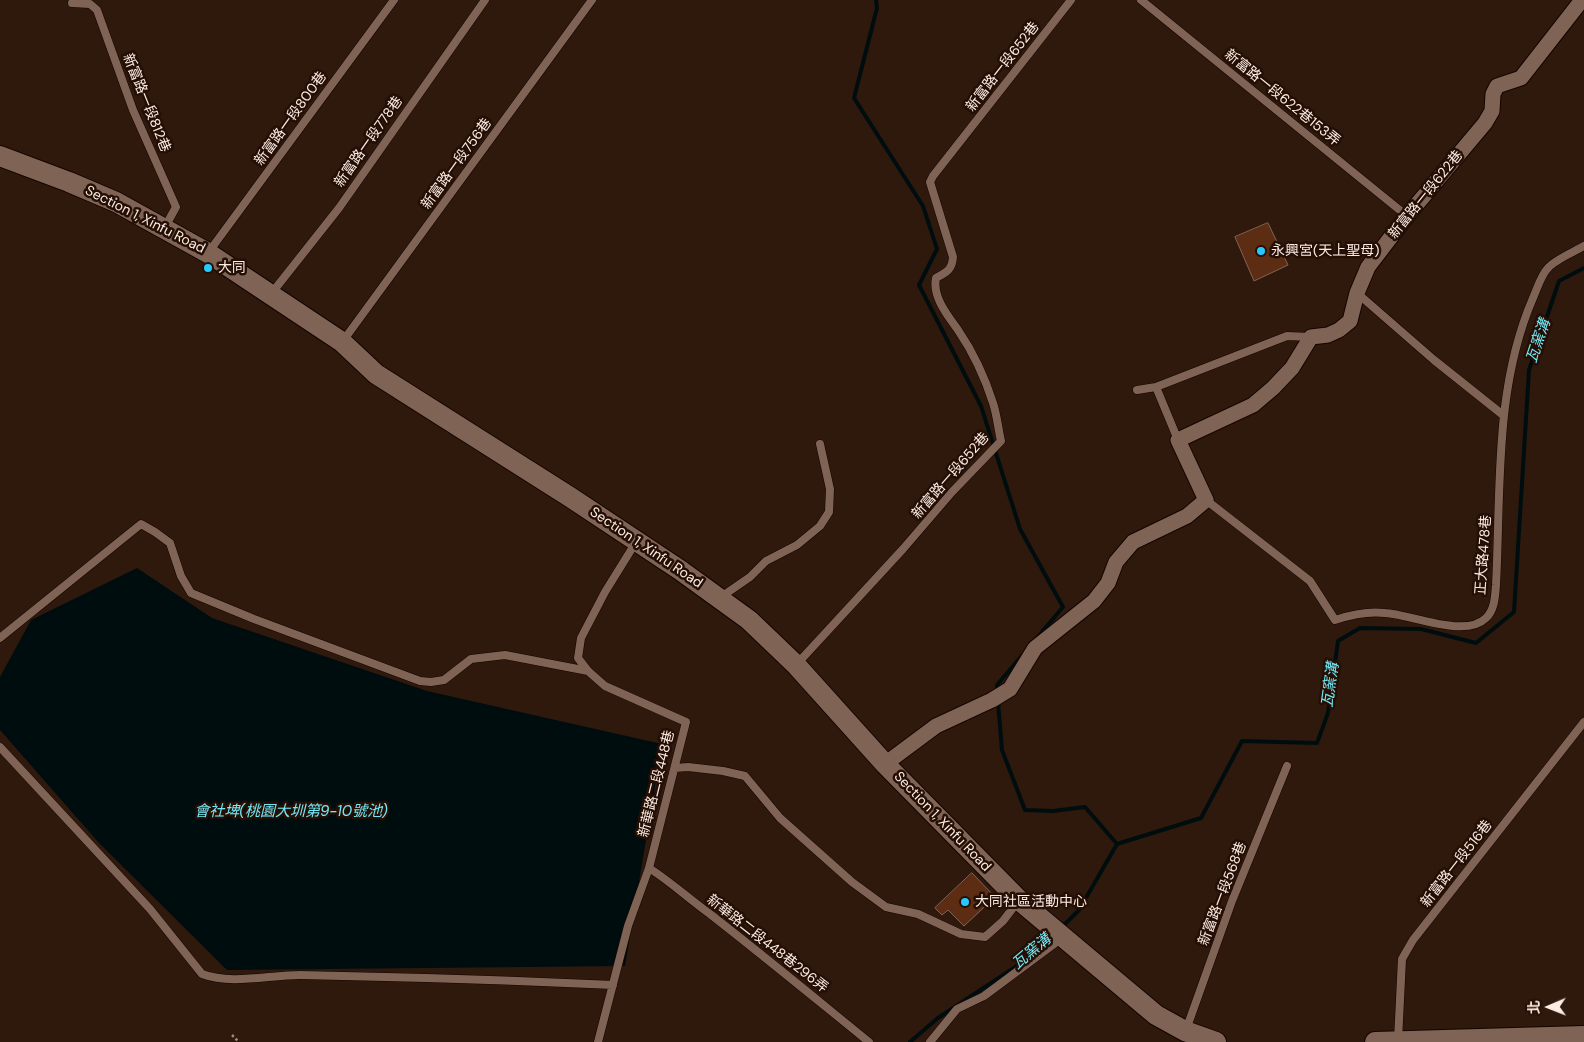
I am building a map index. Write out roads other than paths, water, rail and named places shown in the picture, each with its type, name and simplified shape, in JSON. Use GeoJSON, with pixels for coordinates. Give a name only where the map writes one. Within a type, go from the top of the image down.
{"type":"FeatureCollection","features":[{"type":"Feature","properties":{"kind":"street","name":"新富路一段622巷"},"geometry":{"type":"LineString","coordinates":[[1311,337],[1328,335],[1340,330],[1350,321],[1357,293],[1368,267],[1407,216],[1485,123],[1492,111],[1493,94],[1497,86],[1521,78],[1582,0]]}},
{"type":"Feature","properties":{"kind":"street","name":"Section 1, Xinfu Road"},"geometry":{"type":"LineString","coordinates":[[0,156],[116,202],[208,252],[342,342],[376,374],[570,497],[719,598],[749,620],[796,665],[885,764],[1019,900],[1156,1015],[1185,1031],[1216,1042]]}},
{"type":"Feature","properties":{"kind":"street"},"geometry":{"type":"LineString","coordinates":[[885,764],[936,726],[992,700],[1010,689],[1036,648],[1094,601],[1108,582],[1116,562],[1133,542],[1187,516],[1206,500],[1178,440],[1253,405],[1292,368],[1311,337]]}},
{"type":"Feature","properties":{"kind":"street"},"geometry":{"type":"LineString","coordinates":[[1375,1042],[1584,1036]]}},
{"type":"Feature","properties":{"kind":"lane","name":"新富路一段800巷"},"geometry":{"type":"LineString","coordinates":[[208,252],[394,0]]}},
{"type":"Feature","properties":{"kind":"lane","name":"新富路一段778巷"},"geometry":{"type":"LineString","coordinates":[[271,294],[339,208],[484,0]]}},
{"type":"Feature","properties":{"kind":"lane","name":"新富路一段756巷"},"geometry":{"type":"LineString","coordinates":[[342,342],[592,0]]}},
{"type":"Feature","properties":{"kind":"lane","name":"新富路一段652巷"},"geometry":{"type":"LineString","coordinates":[[796,665],[903,549],[952,492],[1001,441],[994,404],[970,348],[945,312],[937,293],[936,278],[949,271],[953,257],[930,182],[1071,0]]}},
{"type":"Feature","properties":{"kind":"lane","name":"新富路一段622巷153弄"},"geometry":{"type":"LineString","coordinates":[[1141,0],[1407,216]]}},
{"type":"Feature","properties":{"kind":"lane","name":"新富路一段812巷"},"geometry":{"type":"LineString","coordinates":[[72,3],[90,4],[97,10],[133,110],[176,207],[164,228]]}},
{"type":"Feature","properties":{"kind":"lane","name":"正大路478巷"},"geometry":{"type":"LineString","coordinates":[[1206,500],[1310,581],[1335,620],[1351,615],[1385,612],[1425,622],[1469,627],[1486,618],[1493,606],[1496,585],[1503,416],[1509,376],[1525,317],[1548,268],[1584,246]]}},
{"type":"Feature","properties":{"kind":"lane"},"geometry":{"type":"LineString","coordinates":[[1357,293],[1434,360],[1503,416]]}},
{"type":"Feature","properties":{"kind":"lane"},"geometry":{"type":"LineString","coordinates":[[1137,390],[1156,387],[1288,336],[1311,337]]}},
{"type":"Feature","properties":{"kind":"lane"},"geometry":{"type":"LineString","coordinates":[[1156,387],[1178,440]]}},
{"type":"Feature","properties":{"kind":"lane"},"geometry":{"type":"LineString","coordinates":[[719,598],[750,578],[766,561],[797,545],[820,526],[830,512],[830,489],[820,444]]}},
{"type":"Feature","properties":{"kind":"lane"},"geometry":{"type":"LineString","coordinates":[[0,638],[141,524],[156,532],[170,543],[181,576],[191,593],[254,619],[420,681],[444,680],[471,658],[505,655],[588,671]]}},
{"type":"Feature","properties":{"kind":"lane","name":"新華路二段448巷"},"geometry":{"type":"LineString","coordinates":[[598,1042],[628,926],[649,868],[686,722],[605,686],[588,671],[578,658],[581,638],[605,592],[636,542]]}},
{"type":"Feature","properties":{"kind":"lane","name":"新富路一段516巷"},"geometry":{"type":"LineString","coordinates":[[1398,1040],[1402,959],[1413,940],[1584,722]]}},
{"type":"Feature","properties":{"kind":"lane"},"geometry":{"type":"LineString","coordinates":[[0,747],[150,909],[202,974],[215,979],[297,975],[538,981],[613,985]]}},
{"type":"Feature","properties":{"kind":"lane","name":"新富路一段568巷"},"geometry":{"type":"LineString","coordinates":[[1185,1031],[1232,901],[1287,766]]}},
{"type":"Feature","properties":{"kind":"lane"},"geometry":{"type":"LineString","coordinates":[[675,768],[688,767],[745,776],[780,818],[852,882],[886,907],[918,914],[961,934],[985,937],[1003,921],[1019,900]]}},
{"type":"Feature","properties":{"kind":"lane","name":"新華路二段448巷296弄"},"geometry":{"type":"LineString","coordinates":[[649,868],[668,880],[763,955],[869,1042]]}},
{"type":"Feature","properties":{"kind":"lane"},"geometry":{"type":"LineString","coordinates":[[930,1042],[957,1009],[984,996],[1062,938]]}},
{"type":"Feature","properties":{"kind":"water","name":"會社埤(桃園大圳第9-10號池)"},"geometry":{"type":"Polygon","coordinates":[[[137,568],[212,618],[427,691],[662,744],[625,966],[227,970],[99,843],[0,730],[0,677],[31,620],[137,568]]]}},
{"type":"Feature","properties":{"kind":"waterway"},"geometry":{"type":"LineString","coordinates":[[876,0],[877,8],[854,98],[923,206],[937,249],[919,285],[981,406],[1020,529],[1063,607],[1036,639]]}},
{"type":"Feature","properties":{"kind":"waterway","name":"瓦窯溝"},"geometry":{"type":"LineString","coordinates":[[1062,927],[1079,910],[1117,844],[1201,818],[1242,741],[1317,743],[1328,713],[1338,641],[1360,628],[1421,629],[1476,643],[1514,612],[1529,370],[1559,281],[1584,268]]}},
{"type":"Feature","properties":{"kind":"waterway"},"geometry":{"type":"LineString","coordinates":[[997,692],[997,685],[1025,652]]}},
{"type":"Feature","properties":{"kind":"waterway"},"geometry":{"type":"LineString","coordinates":[[998,702],[1002,750],[1025,810],[1053,811],[1085,807],[1117,844]]}},
{"type":"Feature","properties":{"kind":"waterway","name":"瓦窯溝"},"geometry":{"type":"LineString","coordinates":[[910,1042],[938,1018],[1020,964],[1053,935]]}},
{"type":"Feature","properties":{"kind":"place","name":"永興宮(天上聖母)"},"geometry":{"type":"Point","coordinates":[1261,251]}},
{"type":"Feature","properties":{"kind":"place","name":"大同"},"geometry":{"type":"Point","coordinates":[208,268]}},
{"type":"Feature","properties":{"kind":"place","name":"大同社區活動中心"},"geometry":{"type":"Point","coordinates":[965,902]}}]}
